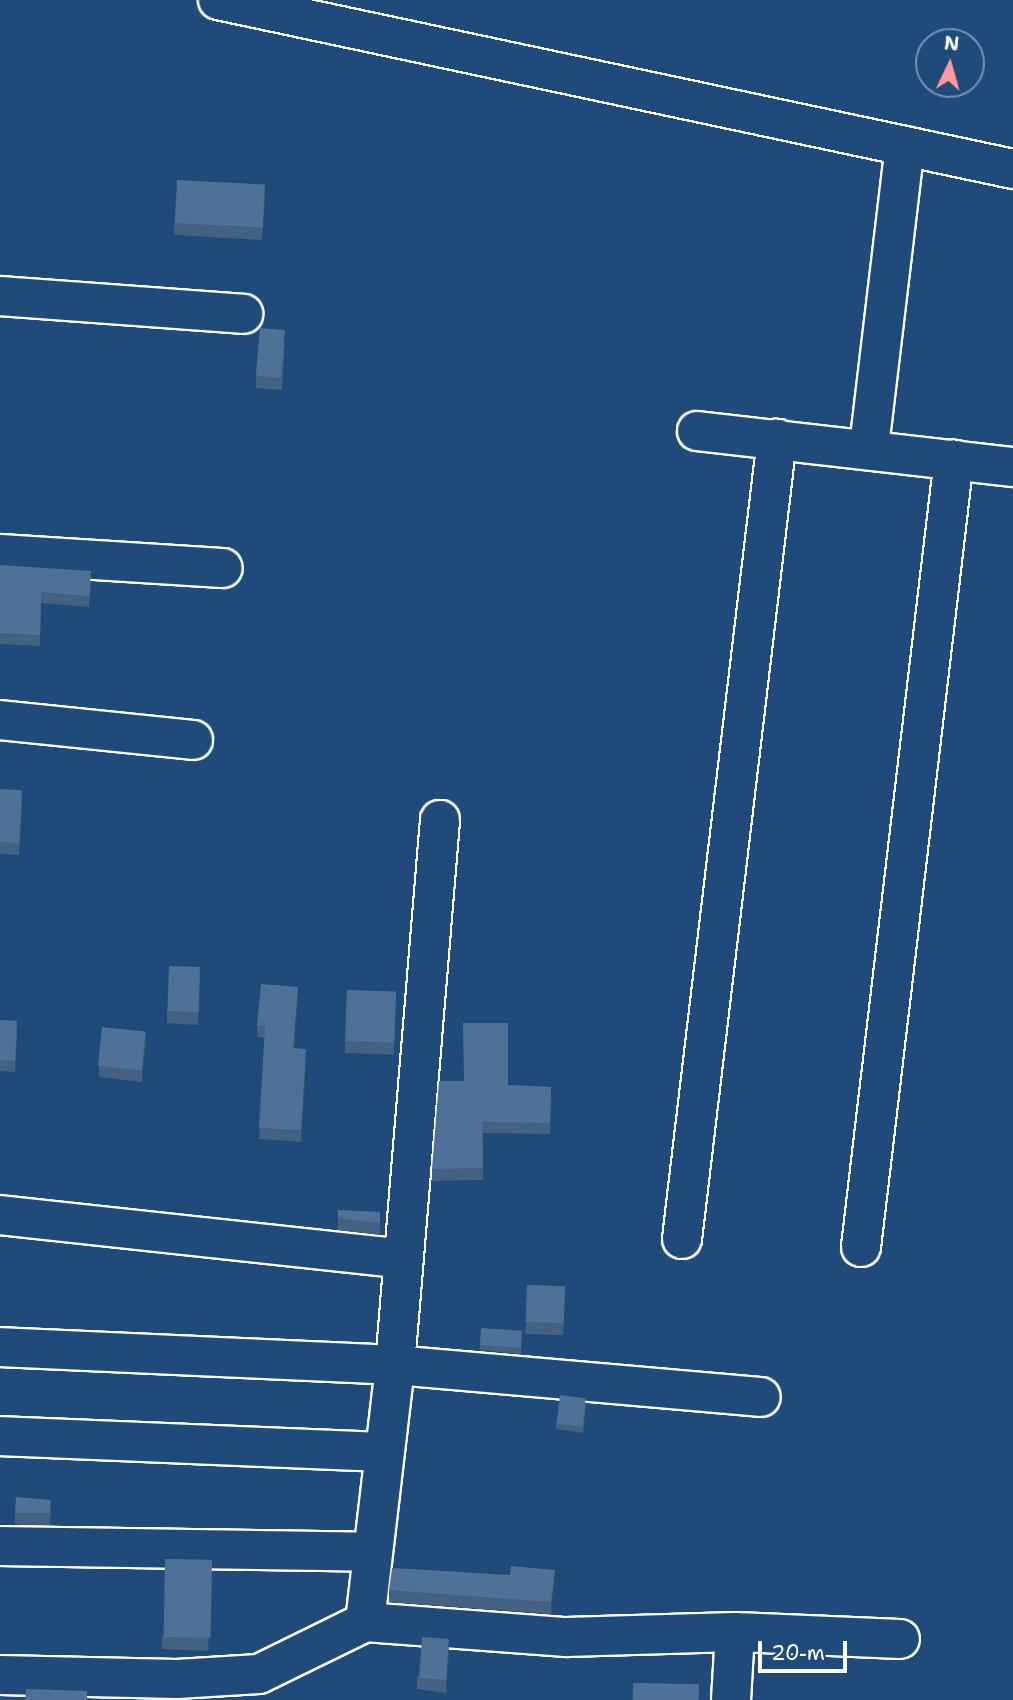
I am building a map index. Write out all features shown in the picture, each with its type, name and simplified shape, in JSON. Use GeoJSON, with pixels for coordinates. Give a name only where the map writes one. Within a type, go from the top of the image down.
{"type":"FeatureCollection","features":[{"type":"Feature","properties":{"kind":"street"},"geometry":{"type":"LineString","coordinates":[[218,0],[1013,169]]}},
{"type":"Feature","properties":{"kind":"street"},"geometry":{"type":"LineString","coordinates":[[869,447],[905,146]]}},
{"type":"Feature","properties":{"kind":"street"},"geometry":{"type":"LineString","coordinates":[[0,296],[243,314]]}},
{"type":"Feature","properties":{"kind":"street"},"geometry":{"type":"LineString","coordinates":[[697,431],[869,447],[1013,467]]}},
{"type":"Feature","properties":{"kind":"street"},"geometry":{"type":"LineString","coordinates":[[682,1239],[777,439]]}},
{"type":"Feature","properties":{"kind":"street"},"geometry":{"type":"LineString","coordinates":[[861,1247],[954,459]]}},
{"type":"Feature","properties":{"kind":"street"},"geometry":{"type":"LineString","coordinates":[[0,554],[223,568]]}},
{"type":"Feature","properties":{"kind":"street"},"geometry":{"type":"LineString","coordinates":[[0,720],[193,740]]}},
{"type":"Feature","properties":{"kind":"street"},"geometry":{"type":"LineString","coordinates":[[365,1622],[368,1552],[395,1364],[440,820]]}},
{"type":"Feature","properties":{"kind":"street"},"geometry":{"type":"LineString","coordinates":[[0,1215],[402,1259]]}},
{"type":"Feature","properties":{"kind":"street"},"geometry":{"type":"LineString","coordinates":[[0,1347],[395,1364],[761,1396]]}},
{"type":"Feature","properties":{"kind":"street"},"geometry":{"type":"LineString","coordinates":[[0,1436],[382,1452]]}},
{"type":"Feature","properties":{"kind":"street"},"geometry":{"type":"LineString","coordinates":[[0,1546],[368,1552]]}},
{"type":"Feature","properties":{"kind":"street"},"geometry":{"type":"LineString","coordinates":[[0,1675],[177,1679],[258,1674],[365,1622],[566,1637],[735,1632],[900,1639]]}},
{"type":"Feature","properties":{"kind":"street"},"geometry":{"type":"LineString","coordinates":[[731,1700],[735,1632]]}},
{"type":"Feature","properties":{"kind":"building"},"geometry":{"type":"Polygon","coordinates":[[[177,180],[265,185],[263,228],[175,223],[177,180]]]}},
{"type":"Feature","properties":{"kind":"building"},"geometry":{"type":"Polygon","coordinates":[[[260,328],[285,330],[281,378],[256,376],[260,328]]]}},
{"type":"Feature","properties":{"kind":"building"},"geometry":{"type":"Polygon","coordinates":[[[0,565],[91,571],[89,596],[41,592],[40,635],[0,633],[0,565]]]}},
{"type":"Feature","properties":{"kind":"building"},"geometry":{"type":"Polygon","coordinates":[[[0,789],[22,790],[19,843],[0,842],[0,789]]]}},
{"type":"Feature","properties":{"kind":"building"},"geometry":{"type":"Polygon","coordinates":[[[169,966],[200,967],[198,1012],[167,1011],[169,966]]]}},
{"type":"Feature","properties":{"kind":"building"},"geometry":{"type":"Polygon","coordinates":[[[261,984],[298,987],[293,1048],[306,1049],[301,1130],[259,1128],[265,1026],[257,1026],[261,984]]]}},
{"type":"Feature","properties":{"kind":"building"},"geometry":{"type":"Polygon","coordinates":[[[347,990],[396,992],[394,1043],[345,1041],[347,990]]]}},
{"type":"Feature","properties":{"kind":"building"},"geometry":{"type":"Polygon","coordinates":[[[0,1020],[17,1021],[15,1061],[0,1060],[0,1020]]]}},
{"type":"Feature","properties":{"kind":"building"},"geometry":{"type":"Polygon","coordinates":[[[463,1023],[508,1023],[508,1085],[551,1087],[550,1123],[482,1122],[483,1168],[432,1169],[439,1081],[464,1081],[463,1023]]]}},
{"type":"Feature","properties":{"kind":"building"},"geometry":{"type":"Polygon","coordinates":[[[102,1027],[146,1032],[142,1070],[98,1066],[102,1027]]]}},
{"type":"Feature","properties":{"kind":"building"},"geometry":{"type":"Polygon","coordinates":[[[338,1210],[380,1212],[380,1223],[338,1218],[338,1210]]]}},
{"type":"Feature","properties":{"kind":"building"},"geometry":{"type":"Polygon","coordinates":[[[527,1285],[565,1286],[564,1323],[526,1322],[527,1285]]]}},
{"type":"Feature","properties":{"kind":"building"},"geometry":{"type":"Polygon","coordinates":[[[481,1328],[522,1331],[521,1348],[480,1345],[481,1328]]]}},
{"type":"Feature","properties":{"kind":"building"},"geometry":{"type":"Polygon","coordinates":[[[560,1395],[586,1398],[582,1427],[556,1424],[560,1395]]]}},
{"type":"Feature","properties":{"kind":"building"},"geometry":{"type":"Polygon","coordinates":[[[16,1497],[51,1500],[50,1513],[15,1513],[16,1497]]]}},
{"type":"Feature","properties":{"kind":"building"},"geometry":{"type":"Polygon","coordinates":[[[165,1559],[212,1560],[211,1638],[164,1637],[165,1559]]]}},
{"type":"Feature","properties":{"kind":"building"},"geometry":{"type":"Polygon","coordinates":[[[511,1566],[555,1570],[551,1602],[389,1590],[392,1568],[510,1575],[511,1566]]]}},
{"type":"Feature","properties":{"kind":"building"},"geometry":{"type":"Polygon","coordinates":[[[422,1637],[449,1639],[446,1680],[419,1678],[422,1637]]]}},
{"type":"Feature","properties":{"kind":"building"},"geometry":{"type":"Polygon","coordinates":[[[633,1683],[699,1684],[699,1700],[633,1700],[633,1683]]]}},
{"type":"Feature","properties":{"kind":"building"},"geometry":{"type":"Polygon","coordinates":[[[26,1689],[87,1691],[87,1700],[25,1700],[26,1689]]]}}]}
